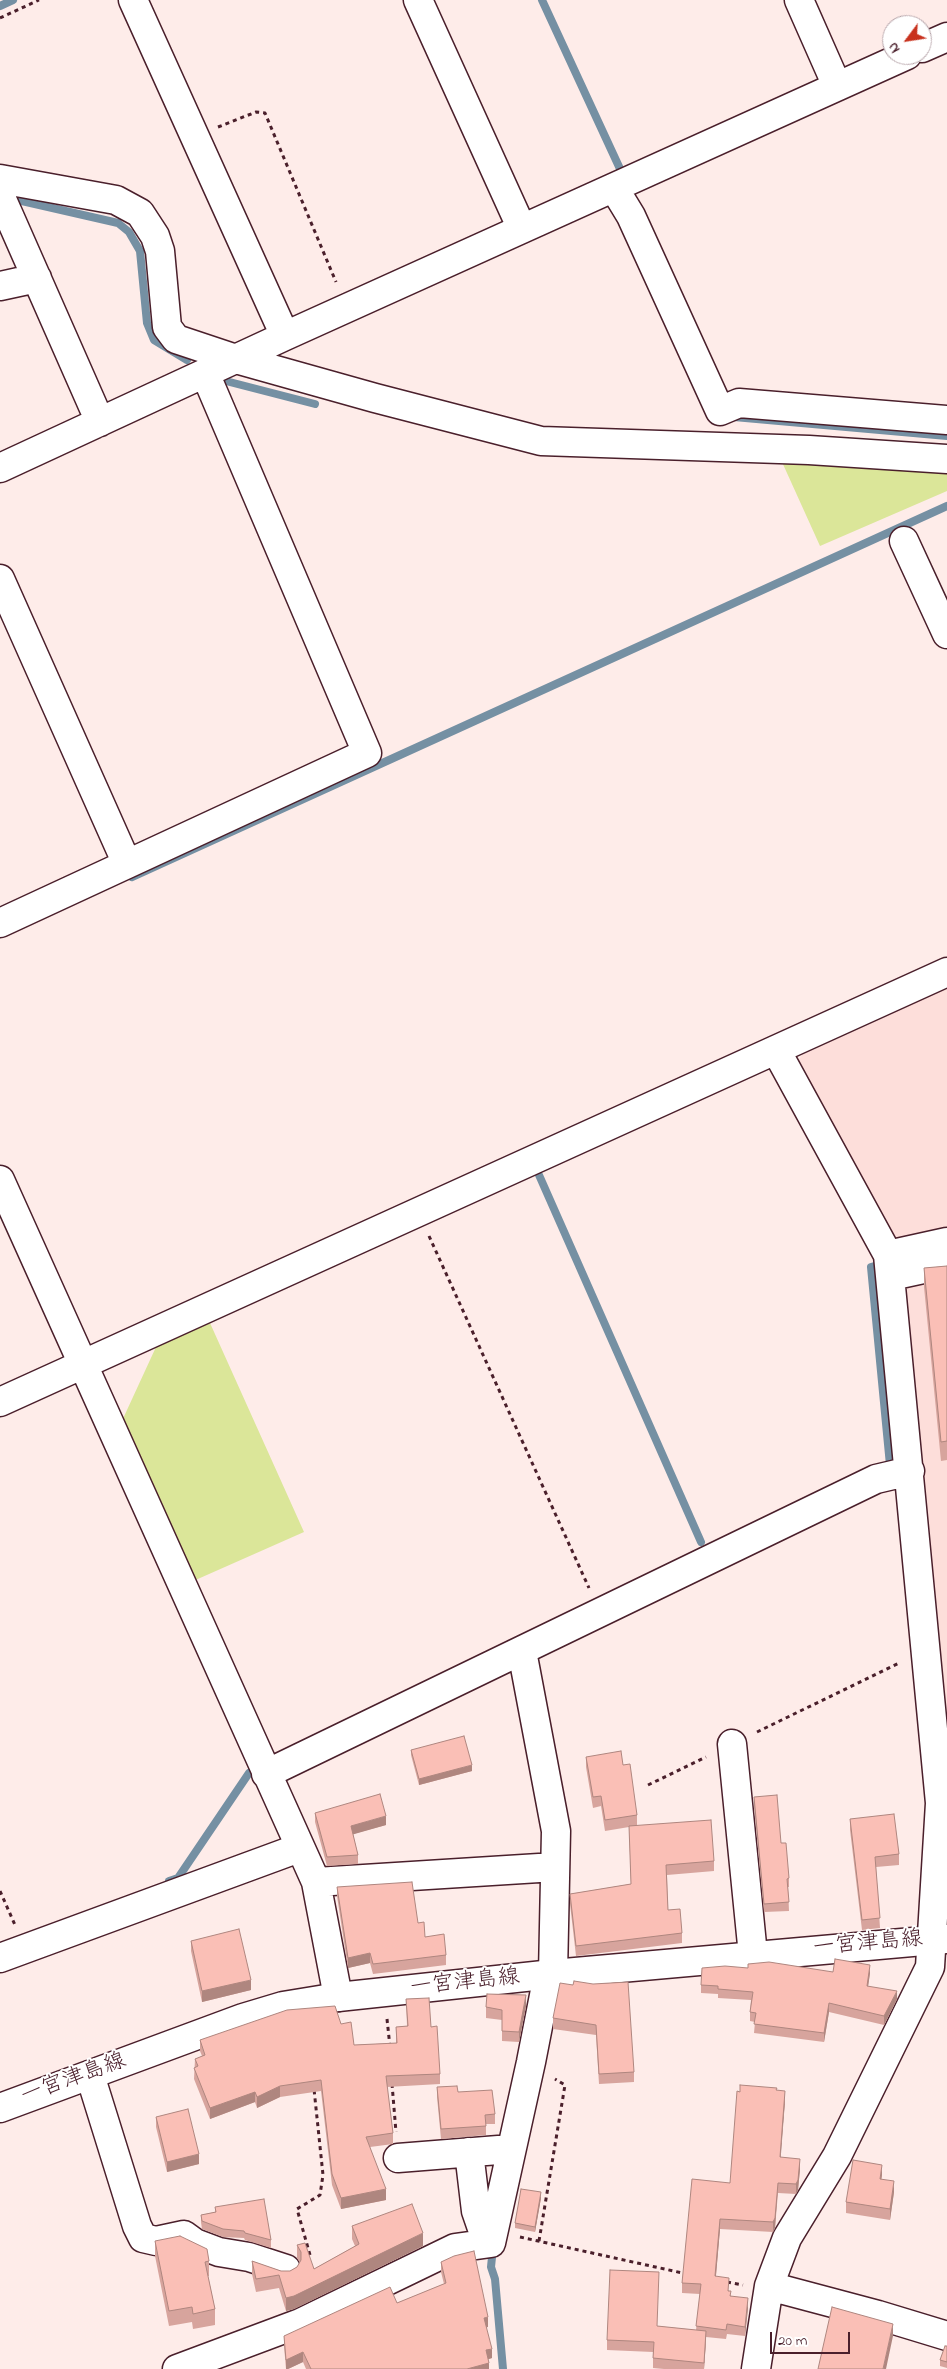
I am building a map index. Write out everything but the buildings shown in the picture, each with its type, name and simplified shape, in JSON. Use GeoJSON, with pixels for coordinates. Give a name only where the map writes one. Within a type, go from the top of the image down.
{"type":"FeatureCollection","features":[{"type":"Feature","properties":{"kind":"street"},"geometry":{"type":"LineString","coordinates":[[133,0],[286,336]]}},
{"type":"Feature","properties":{"kind":"street"},"geometry":{"type":"LineString","coordinates":[[418,0],[522,229]]}},
{"type":"Feature","properties":{"kind":"street"},"geometry":{"type":"LineString","coordinates":[[799,0],[837,86]]}},
{"type":"Feature","properties":{"kind":"street"},"geometry":{"type":"LineString","coordinates":[[932,44],[947,37]]}},
{"type":"Feature","properties":{"kind":"street"},"geometry":{"type":"LineString","coordinates":[[0,468],[347,308],[884,65]]}},
{"type":"Feature","properties":{"kind":"street"},"geometry":{"type":"LineString","coordinates":[[0,179],[116,200],[140,213],[155,236],[160,251],[167,327],[176,339],[236,359],[375,398],[541,441],[809,450],[947,459]]}},
{"type":"Feature","properties":{"kind":"street"},"geometry":{"type":"LineString","coordinates":[[614,188],[631,216],[720,411],[739,404],[947,420]]}},
{"type":"Feature","properties":{"kind":"street"},"geometry":{"type":"LineString","coordinates":[[0,195],[100,422]]}},
{"type":"Feature","properties":{"kind":"street"},"geometry":{"type":"LineString","coordinates":[[0,286],[37,278]]}},
{"type":"Feature","properties":{"kind":"street"},"geometry":{"type":"LineString","coordinates":[[0,923],[367,753],[205,373]]}},
{"type":"Feature","properties":{"kind":"street"},"geometry":{"type":"LineString","coordinates":[[904,541],[938,590],[947,634]]}},
{"type":"Feature","properties":{"kind":"street"},"geometry":{"type":"LineString","coordinates":[[0,579],[127,864]]}},
{"type":"Feature","properties":{"kind":"street"},"geometry":{"type":"LineString","coordinates":[[0,1402],[947,972]]}},
{"type":"Feature","properties":{"kind":"street"},"geometry":{"type":"LineString","coordinates":[[756,2369],[769,2286],[787,2238],[837,2156],[930,1967],[940,1939],[940,1803],[910,1470],[889,1265],[776,1050]]}},
{"type":"Feature","properties":{"kind":"street"},"geometry":{"type":"LineString","coordinates":[[0,1180],[299,1848],[316,1882],[338,1997]]}},
{"type":"Feature","properties":{"kind":"street"},"geometry":{"type":"LineString","coordinates":[[889,1265],[947,1242]]}},
{"type":"Feature","properties":{"kind":"street"},"geometry":{"type":"LineString","coordinates":[[889,1265],[947,1264]]}},
{"type":"Feature","properties":{"kind":"street"},"geometry":{"type":"LineString","coordinates":[[266,1774],[876,1480],[910,1470]]}},
{"type":"Feature","properties":{"kind":"street"},"geometry":{"type":"LineString","coordinates":[[490,2241],[550,1975],[556,1831],[522,1651]]}},
{"type":"Feature","properties":{"kind":"street"},"geometry":{"type":"LineString","coordinates":[[732,1744],[753,1955]]}},
{"type":"Feature","properties":{"kind":"street"},"geometry":{"type":"LineString","coordinates":[[0,1958],[299,1848]]}},
{"type":"Feature","properties":{"kind":"street"},"geometry":{"type":"LineString","coordinates":[[316,1882],[555,1867]]}},
{"type":"Feature","properties":{"kind":"street","name":"一宮津島線"},"geometry":{"type":"LineString","coordinates":[[0,2108],[243,2018],[283,2006],[338,1997],[550,1975],[940,1939]]}},
{"type":"Feature","properties":{"kind":"street"},"geometry":{"type":"LineString","coordinates":[[90,2075],[143,2238],[156,2241],[184,2235],[195,2243],[219,2252],[249,2257],[286,2270]]}},
{"type":"Feature","properties":{"kind":"street"},"geometry":{"type":"LineString","coordinates":[[398,2158],[511,2149]]}},
{"type":"Feature","properties":{"kind":"street"},"geometry":{"type":"LineString","coordinates":[[469,2152],[476,2211],[490,2241]]}},
{"type":"Feature","properties":{"kind":"street"},"geometry":{"type":"LineString","coordinates":[[177,2369],[300,2323],[455,2248],[490,2241]]}},
{"type":"Feature","properties":{"kind":"street"},"geometry":{"type":"LineString","coordinates":[[769,2286],[869,2312],[947,2336]]}},
{"type":"Feature","properties":{"kind":"path"},"geometry":{"type":"LineString","coordinates":[[0,18],[39,0]]}},
{"type":"Feature","properties":{"kind":"path"},"geometry":{"type":"LineString","coordinates":[[195,136],[256,112],[265,113],[347,308]]}},
{"type":"Feature","properties":{"kind":"path"},"geometry":{"type":"LineString","coordinates":[[418,1212],[590,1591]]}},
{"type":"Feature","properties":{"kind":"path"},"geometry":{"type":"LineString","coordinates":[[648,1785],[925,1651]]}},
{"type":"Feature","properties":{"kind":"path"},"geometry":{"type":"LineString","coordinates":[[0,1890],[26,1949]]}},
{"type":"Feature","properties":{"kind":"path"},"geometry":{"type":"LineString","coordinates":[[386,1992],[390,2050]]}},
{"type":"Feature","properties":{"kind":"path"},"geometry":{"type":"LineString","coordinates":[[531,2062],[565,2085],[539,2241]]}},
{"type":"Feature","properties":{"kind":"path"},"geometry":{"type":"LineString","coordinates":[[313,2079],[323,2175],[320,2195],[297,2209],[313,2264]]}},
{"type":"Feature","properties":{"kind":"path"},"geometry":{"type":"LineString","coordinates":[[392,2080],[398,2158]]}},
{"type":"Feature","properties":{"kind":"path"},"geometry":{"type":"LineString","coordinates":[[490,2241],[512,2235],[694,2275]]}},
{"type":"Feature","properties":{"kind":"path"},"geometry":{"type":"LineString","coordinates":[[722,2281],[751,2286],[769,2286]]}},
{"type":"Feature","properties":{"kind":"shaded area"},"geometry":{"type":"Polygon","coordinates":[[[947,988],[947,1238],[891,1250],[794,1066],[802,1055],[947,988]]]}},
{"type":"Feature","properties":{"kind":"shaded area"},"geometry":{"type":"Polygon","coordinates":[[[947,1273],[947,1737],[902,1283],[947,1273]]]}},
{"type":"Feature","properties":{"kind":"green space"},"geometry":{"type":"Polygon","coordinates":[[[782,462],[947,467],[947,491],[820,546],[782,462]]]}},
{"type":"Feature","properties":{"kind":"green space"},"geometry":{"type":"Polygon","coordinates":[[[210,1323],[304,1532],[191,1582],[121,1423],[156,1347],[210,1323]]]}},
{"type":"Feature","properties":{"kind":"waterway"},"geometry":{"type":"LineString","coordinates":[[0,6],[13,0]]}},
{"type":"Feature","properties":{"kind":"waterway"},"geometry":{"type":"LineString","coordinates":[[542,0],[621,171]]}},
{"type":"Feature","properties":{"kind":"waterway"},"geometry":{"type":"LineString","coordinates":[[13,199],[118,223],[129,232],[140,251],[147,323],[154,340],[187,360]]}},
{"type":"Feature","properties":{"kind":"waterway"},"geometry":{"type":"LineString","coordinates":[[218,379],[315,404]]}},
{"type":"Feature","properties":{"kind":"waterway"},"geometry":{"type":"LineString","coordinates":[[734,417],[947,436]]}},
{"type":"Feature","properties":{"kind":"waterway"},"geometry":{"type":"LineString","coordinates":[[132,877],[947,506]]}},
{"type":"Feature","properties":{"kind":"waterway"},"geometry":{"type":"LineString","coordinates":[[539,1175],[701,1542]]}},
{"type":"Feature","properties":{"kind":"waterway"},"geometry":{"type":"LineString","coordinates":[[878,1265],[871,1267],[890,1465],[887,1467]]}},
{"type":"Feature","properties":{"kind":"waterway"},"geometry":{"type":"LineString","coordinates":[[169,1881],[178,1878],[249,1773]]}},
{"type":"Feature","properties":{"kind":"waterway"},"geometry":{"type":"LineString","coordinates":[[492,2257],[491,2267],[495,2279],[503,2369]]}}]}
